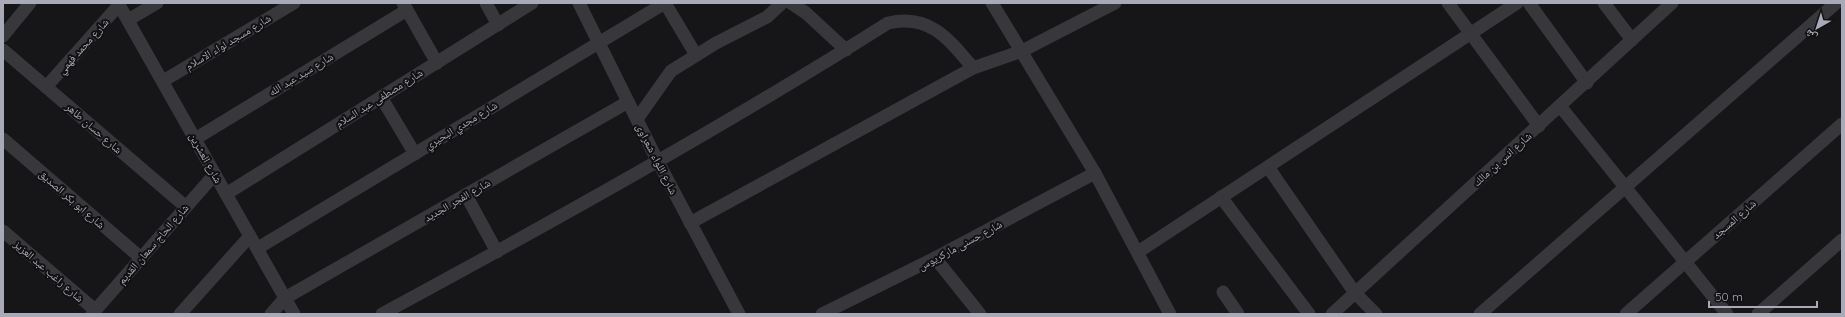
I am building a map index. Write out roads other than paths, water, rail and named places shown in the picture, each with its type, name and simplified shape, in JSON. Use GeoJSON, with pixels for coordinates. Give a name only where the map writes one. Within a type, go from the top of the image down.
{"type":"FeatureCollection","features":[{"type":"Feature","properties":{"kind":"street"},"geometry":{"type":"LineString","coordinates":[[3,36],[30,3]]}},
{"type":"Feature","properties":{"kind":"street"},"geometry":{"type":"LineString","coordinates":[[128,20],[157,3]]}},
{"type":"Feature","properties":{"kind":"street","name":"شارع مسجد لواء الاسلام"},"geometry":{"type":"LineString","coordinates":[[163,81],[294,3]]}},
{"type":"Feature","properties":{"kind":"street"},"geometry":{"type":"LineString","coordinates":[[486,3],[498,24]]}},
{"type":"Feature","properties":{"kind":"street","name":"شارع مصطفى عبد السلام"},"geometry":{"type":"LineString","coordinates":[[226,194],[532,3]]}},
{"type":"Feature","properties":{"kind":"street","name":"شارع اللواء شعراوى"},"geometry":{"type":"LineString","coordinates":[[579,3],[657,160],[739,314]]}},
{"type":"Feature","properties":{"kind":"street"},"geometry":{"type":"LineString","coordinates":[[665,3],[696,55]]}},
{"type":"Feature","properties":{"kind":"street","name":"شارع مجدي البحيري"},"geometry":{"type":"LineString","coordinates":[[258,248],[665,3]]}},
{"type":"Feature","properties":{"kind":"street"},"geometry":{"type":"LineString","coordinates":[[637,119],[671,71],[696,55],[767,17],[782,3]]}},
{"type":"Feature","properties":{"kind":"street"},"geometry":{"type":"LineString","coordinates":[[790,3],[806,13],[846,50]]}},
{"type":"Feature","properties":{"kind":"street"},"geometry":{"type":"LineString","coordinates":[[992,3],[1022,50],[1095,173],[1170,314]]}},
{"type":"Feature","properties":{"kind":"street"},"geometry":{"type":"LineString","coordinates":[[690,223],[973,68],[1022,50],[1115,3]]}},
{"type":"Feature","properties":{"kind":"street"},"geometry":{"type":"LineString","coordinates":[[1448,3],[1539,126]]}},
{"type":"Feature","properties":{"kind":"street"},"geometry":{"type":"LineString","coordinates":[[1138,252],[1517,3]]}},
{"type":"Feature","properties":{"kind":"street"},"geometry":{"type":"LineString","coordinates":[[1529,3],[1587,83]]}},
{"type":"Feature","properties":{"kind":"street"},"geometry":{"type":"LineString","coordinates":[[1604,3],[1632,40]]}},
{"type":"Feature","properties":{"kind":"street","name":"شارع انس بن مالك"},"geometry":{"type":"LineString","coordinates":[[1332,314],[1587,83],[1672,3]]}},
{"type":"Feature","properties":{"kind":"street"},"geometry":{"type":"LineString","coordinates":[[1480,314],[1836,3]]}},
{"type":"Feature","properties":{"kind":"street","name":"شارع العشرين"},"geometry":{"type":"LineString","coordinates":[[119,4],[294,314]]}},
{"type":"Feature","properties":{"kind":"street","name":"شارع محمد فهمي"},"geometry":{"type":"LineString","coordinates":[[46,87],[119,4]]}},
{"type":"Feature","properties":{"kind":"street"},"geometry":{"type":"LineString","coordinates":[[405,6],[437,63]]}},
{"type":"Feature","properties":{"kind":"street","name":"شارع سيد عبد الله"},"geometry":{"type":"LineString","coordinates":[[196,139],[405,6]]}},
{"type":"Feature","properties":{"kind":"street"},"geometry":{"type":"LineString","coordinates":[[382,314],[497,252],[846,50],[888,24],[912,20],[927,25],[951,41],[973,68]]}},
{"type":"Feature","properties":{"kind":"street","name":"شارع حسان طاهر"},"geometry":{"type":"LineString","coordinates":[[3,50],[186,207]]}},
{"type":"Feature","properties":{"kind":"street"},"geometry":{"type":"LineString","coordinates":[[381,97],[415,154]]}},
{"type":"Feature","properties":{"kind":"street","name":"شارع الفجر الجديد"},"geometry":{"type":"LineString","coordinates":[[271,314],[285,298],[628,102]]}},
{"type":"Feature","properties":{"kind":"street"},"geometry":{"type":"LineString","coordinates":[[1560,106],[1727,314]]}},
{"type":"Feature","properties":{"kind":"street","name":"شارع المسجد"},"geometry":{"type":"LineString","coordinates":[[1626,314],[1842,124]]}},
{"type":"Feature","properties":{"kind":"street","name":"شارع ابو بكر الصديق"},"geometry":{"type":"LineString","coordinates":[[3,139],[141,258]]}},
{"type":"Feature","properties":{"kind":"street"},"geometry":{"type":"LineString","coordinates":[[1268,166],[1356,293],[1376,314]]}},
{"type":"Feature","properties":{"kind":"street","name":"شارع حسنى ماركريوس"},"geometry":{"type":"LineString","coordinates":[[822,314],[935,258],[1095,173]]}},
{"type":"Feature","properties":{"kind":"street","name":"شارع الحاج سمعان القديم"},"geometry":{"type":"LineString","coordinates":[[93,312],[215,174]]}},
{"type":"Feature","properties":{"kind":"street"},"geometry":{"type":"LineString","coordinates":[[466,195],[497,252]]}},
{"type":"Feature","properties":{"kind":"street"},"geometry":{"type":"LineString","coordinates":[[1221,197],[1309,314]]}},
{"type":"Feature","properties":{"kind":"street","name":"شارع راغب عبد العزيز"},"geometry":{"type":"LineString","coordinates":[[3,231],[93,312]]}},
{"type":"Feature","properties":{"kind":"street"},"geometry":{"type":"LineString","coordinates":[[180,314],[250,236]]}},
{"type":"Feature","properties":{"kind":"street"},"geometry":{"type":"LineString","coordinates":[[1758,314],[1842,240]]}},
{"type":"Feature","properties":{"kind":"street"},"geometry":{"type":"LineString","coordinates":[[935,258],[980,314]]}},
{"type":"Feature","properties":{"kind":"street"},"geometry":{"type":"LineString","coordinates":[[1223,292],[1238,314]]}}]}
